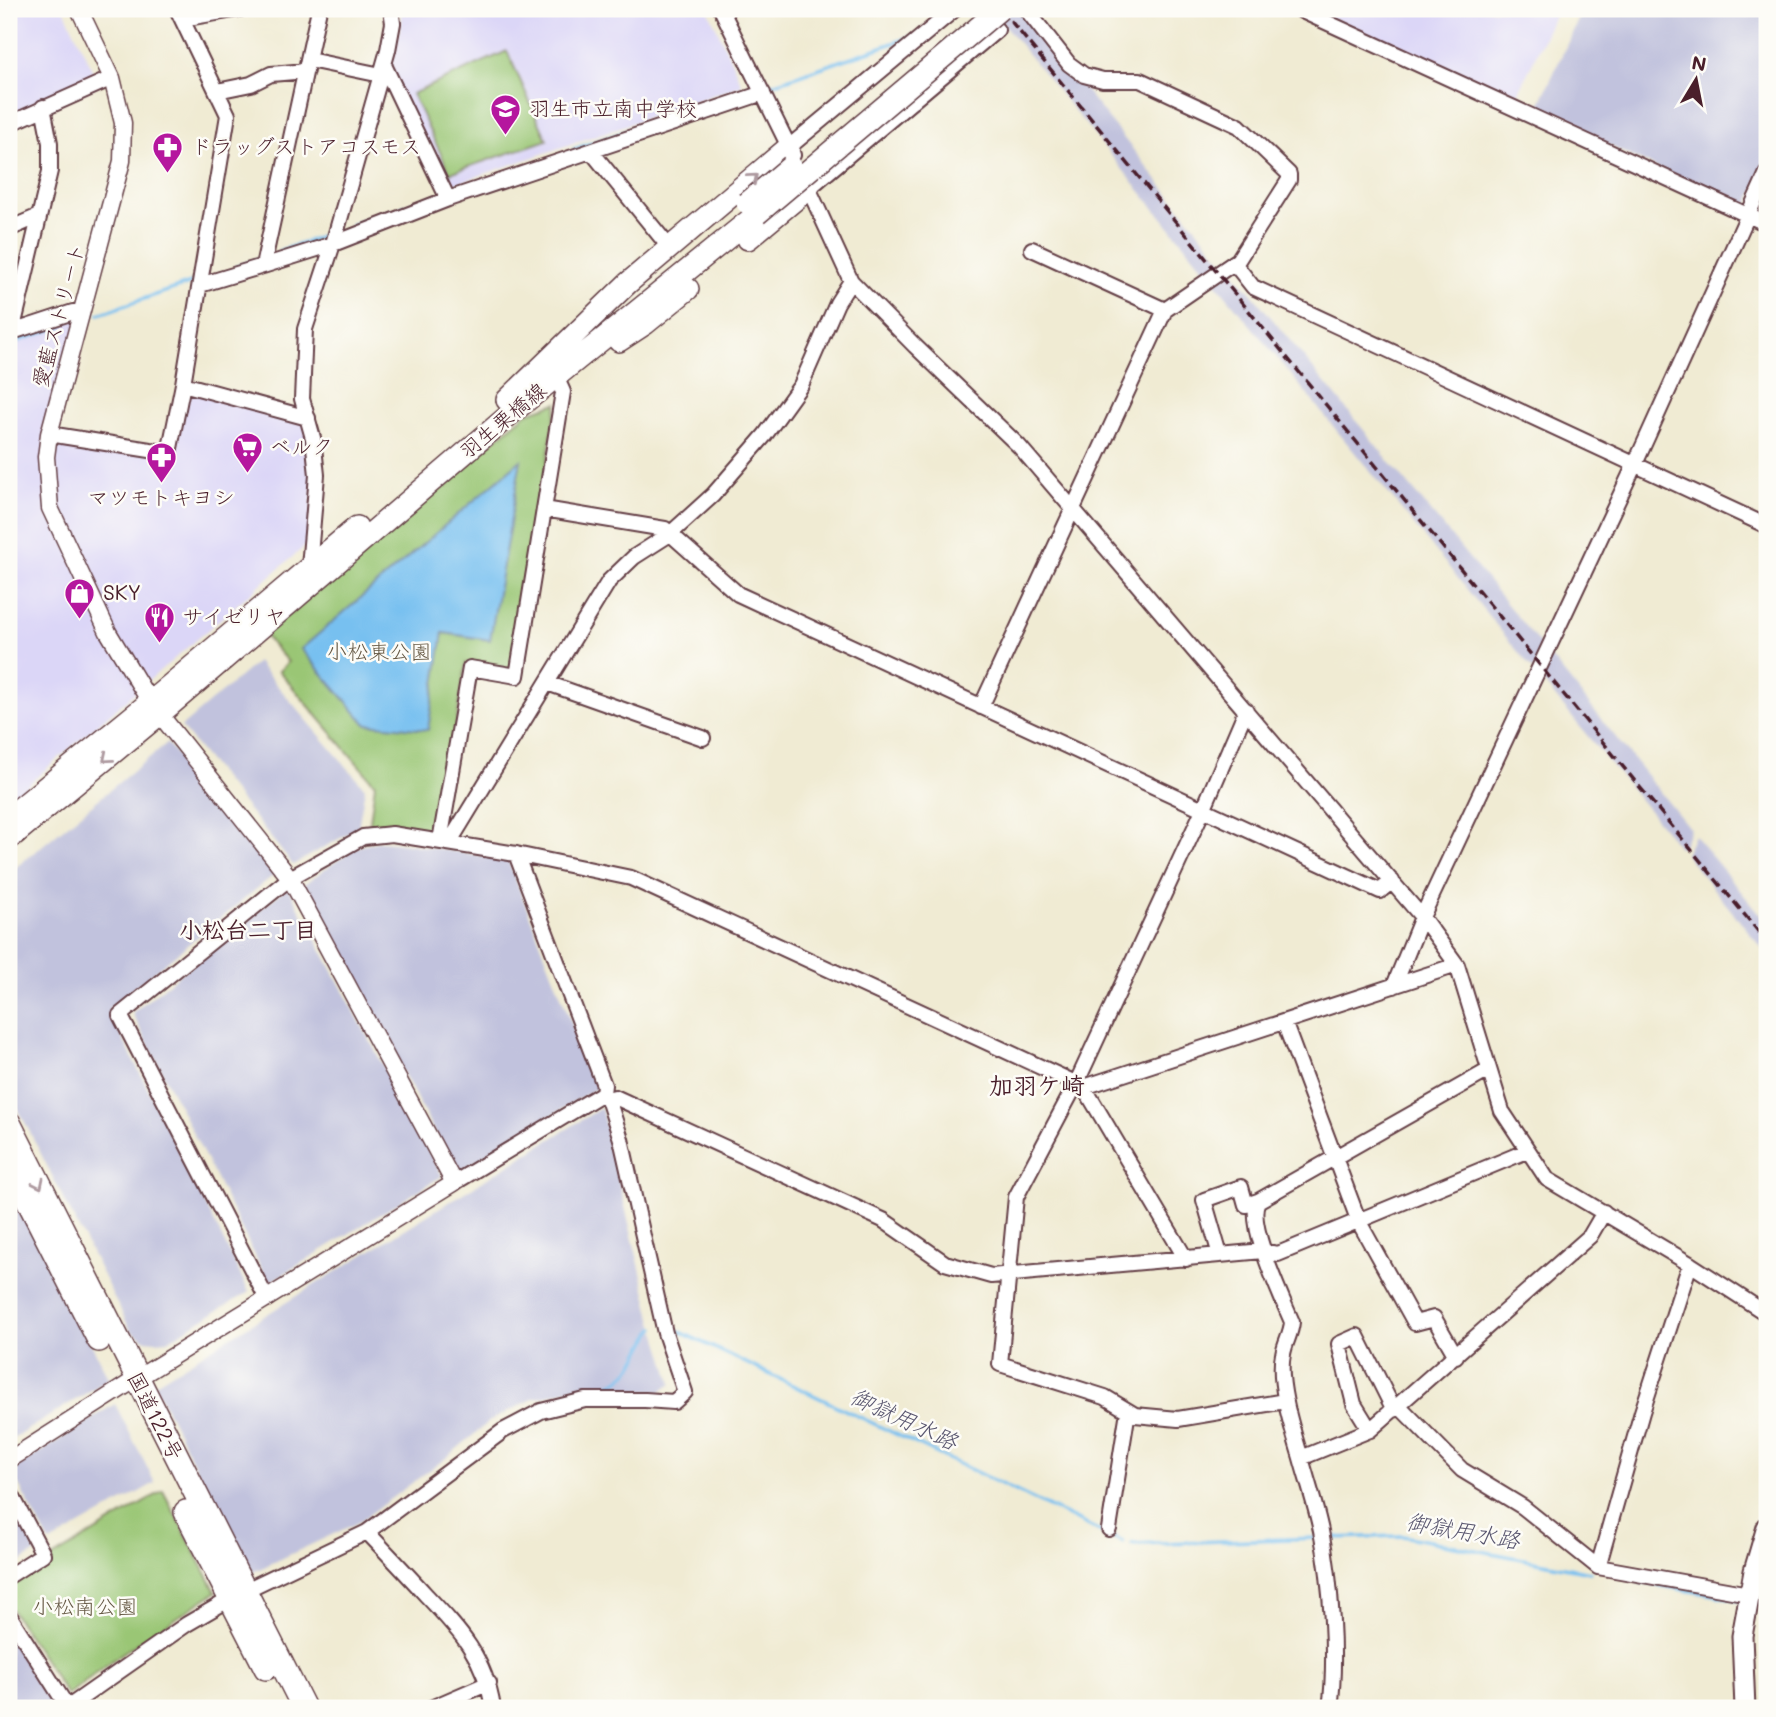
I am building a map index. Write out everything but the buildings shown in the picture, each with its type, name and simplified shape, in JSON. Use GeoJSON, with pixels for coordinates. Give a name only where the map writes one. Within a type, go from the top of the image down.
{"type":"FeatureCollection","features":[{"type":"Feature","properties":{"kind":"highway","name":"国道122号"},"geometry":{"type":"LineString","coordinates":[[9,1123],[130,1383],[237,1595],[286,1708]]}},
{"type":"Feature","properties":{"kind":"highway","name":"国道122号"},"geometry":{"type":"LineString","coordinates":[[9,1163],[130,1383]]}},
{"type":"Feature","properties":{"kind":"highway","name":"国道122号"},"geometry":{"type":"LineString","coordinates":[[237,1595],[304,1708]]}},
{"type":"Feature","properties":{"kind":"main road","name":"羽生栗橋線"},"geometry":{"type":"LineString","coordinates":[[752,209],[979,9]]}},
{"type":"Feature","properties":{"kind":"main road","name":"羽生栗橋線"},"geometry":{"type":"LineString","coordinates":[[9,839],[309,567],[1000,9]]}},
{"type":"Feature","properties":{"kind":"main road"},"geometry":{"type":"LineString","coordinates":[[509,407],[628,283],[789,147]]}},
{"type":"Feature","properties":{"kind":"main road"},"geometry":{"type":"LineString","coordinates":[[509,407],[558,381],[645,324],[808,189]]}},
{"type":"Feature","properties":{"kind":"main road","name":"羽生栗橋線"},"geometry":{"type":"LineString","coordinates":[[9,817],[155,708],[509,407]]}},
{"type":"Feature","properties":{"kind":"main road"},"geometry":{"type":"LineString","coordinates":[[1745,1708],[1742,1636],[1749,1594],[1767,1527]]}},
{"type":"Feature","properties":{"kind":"street","name":"愛藍ストリート"},"geometry":{"type":"LineString","coordinates":[[79,9],[112,78],[123,123],[122,161],[49,434],[46,457],[50,508],[108,632],[155,708],[290,878],[454,1183]]}},
{"type":"Feature","properties":{"kind":"street"},"geometry":{"type":"LineString","coordinates":[[49,434],[169,453],[228,115],[180,14],[240,9]]}},
{"type":"Feature","properties":{"kind":"street"},"geometry":{"type":"LineString","coordinates":[[263,266],[319,9]]}},
{"type":"Feature","properties":{"kind":"street"},"geometry":{"type":"LineString","coordinates":[[309,567],[317,475],[313,438],[302,398],[305,329],[333,244],[383,70],[393,23],[391,9]]}},
{"type":"Feature","properties":{"kind":"street"},"geometry":{"type":"LineString","coordinates":[[721,9],[851,281],[1019,446],[1422,917],[1457,965],[1502,1111],[1547,1179],[1690,1264],[1767,1314]]}},
{"type":"Feature","properties":{"kind":"street"},"geometry":{"type":"LineString","coordinates":[[789,147],[955,9]]}},
{"type":"Feature","properties":{"kind":"street"},"geometry":{"type":"LineString","coordinates":[[808,189],[998,30],[979,9]]}},
{"type":"Feature","properties":{"kind":"street"},"geometry":{"type":"LineString","coordinates":[[981,707],[1165,310],[1234,263],[1289,180],[1289,174],[1239,126],[1140,80],[1103,80],[1084,75],[1069,64],[1026,9]]}},
{"type":"Feature","properties":{"kind":"street"},"geometry":{"type":"LineString","coordinates":[[1302,11],[1767,224]]}},
{"type":"Feature","properties":{"kind":"street"},"geometry":{"type":"LineString","coordinates":[[217,91],[251,84],[271,74],[307,65],[383,70]]}},
{"type":"Feature","properties":{"kind":"street"},"geometry":{"type":"LineString","coordinates":[[383,70],[447,199]]}},
{"type":"Feature","properties":{"kind":"street"},"geometry":{"type":"LineString","coordinates":[[9,124],[112,78]]}},
{"type":"Feature","properties":{"kind":"street"},"geometry":{"type":"LineString","coordinates":[[200,285],[333,244],[447,199],[763,93]]}},
{"type":"Feature","properties":{"kind":"street"},"geometry":{"type":"LineString","coordinates":[[10,332],[46,193],[50,143],[43,107]]}},
{"type":"Feature","properties":{"kind":"street"},"geometry":{"type":"LineString","coordinates":[[591,151],[665,242]]}},
{"type":"Feature","properties":{"kind":"street"},"geometry":{"type":"LineString","coordinates":[[1394,986],[1422,917],[1635,464],[1767,173]]}},
{"type":"Feature","properties":{"kind":"street"},"geometry":{"type":"LineString","coordinates":[[9,229],[39,216]]}},
{"type":"Feature","properties":{"kind":"street"},"geometry":{"type":"LineString","coordinates":[[1032,249],[1165,310]]}},
{"type":"Feature","properties":{"kind":"street"},"geometry":{"type":"LineString","coordinates":[[1234,263],[1253,287],[1767,526]]}},
{"type":"Feature","properties":{"kind":"street"},"geometry":{"type":"LineString","coordinates":[[444,842],[609,581],[634,557],[670,534],[713,495],[765,435],[800,385],[837,303],[851,281]]}},
{"type":"Feature","properties":{"kind":"street"},"geometry":{"type":"LineString","coordinates":[[10,332],[73,312],[81,313]]}},
{"type":"Feature","properties":{"kind":"street"},"geometry":{"type":"LineString","coordinates":[[444,842],[470,668],[517,676],[563,392],[558,381]]}},
{"type":"Feature","properties":{"kind":"street"},"geometry":{"type":"LineString","coordinates":[[183,384],[308,418]]}},
{"type":"Feature","properties":{"kind":"street"},"geometry":{"type":"LineString","coordinates":[[544,509],[665,529],[738,594],[1380,891],[1392,881]]}},
{"type":"Feature","properties":{"kind":"street"},"geometry":{"type":"LineString","coordinates":[[547,683],[703,738]]}},
{"type":"Feature","properties":{"kind":"street"},"geometry":{"type":"LineString","coordinates":[[1246,710],[1080,1086],[1016,1197],[1000,1364],[1105,1397],[1135,1415],[1178,1419],[1285,1401]]}},
{"type":"Feature","properties":{"kind":"street"},"geometry":{"type":"LineString","coordinates":[[267,1299],[120,1015],[290,878],[363,837],[392,834],[516,853],[631,878],[1080,1086],[1186,1259]]}},
{"type":"Feature","properties":{"kind":"street"},"geometry":{"type":"LineString","coordinates":[[9,1615],[67,1708],[187,1624],[237,1595],[367,1532],[503,1431],[541,1411],[585,1400],[674,1402],[685,1392],[665,1333],[621,1139],[604,1085],[516,853]]}},
{"type":"Feature","properties":{"kind":"street"},"geometry":{"type":"LineString","coordinates":[[1080,1086],[1457,965]]}},
{"type":"Feature","properties":{"kind":"street"},"geometry":{"type":"LineString","coordinates":[[1284,1022],[1359,1222],[1415,1323],[1434,1318],[1456,1356]]}},
{"type":"Feature","properties":{"kind":"street"},"geometry":{"type":"LineString","coordinates":[[1220,1255],[1204,1200],[1241,1187],[1247,1205],[1258,1201],[1489,1070]]}},
{"type":"Feature","properties":{"kind":"street"},"geometry":{"type":"LineString","coordinates":[[9,1460],[454,1183],[606,1096],[615,1097],[883,1220],[945,1263],[991,1276],[1263,1251],[1278,1254],[1527,1151]]}},
{"type":"Feature","properties":{"kind":"street"},"geometry":{"type":"LineString","coordinates":[[1258,1201],[1254,1208],[1263,1251],[1292,1322],[1292,1333],[1282,1355],[1285,1401],[1321,1531],[1333,1687],[1330,1708]]}},
{"type":"Feature","properties":{"kind":"street"},"geometry":{"type":"LineString","coordinates":[[1301,1458],[1370,1430],[1590,1236],[1604,1212]]}},
{"type":"Feature","properties":{"kind":"street"},"geometry":{"type":"LineString","coordinates":[[1598,1567],[1642,1412],[1690,1264]]}},
{"type":"Feature","properties":{"kind":"street"},"geometry":{"type":"LineString","coordinates":[[1370,1430],[1354,1404],[1339,1344],[1357,1336],[1397,1408],[1462,1470],[1523,1507],[1598,1567],[1749,1594]]}},
{"type":"Feature","properties":{"kind":"street"},"geometry":{"type":"LineString","coordinates":[[1109,1529],[1128,1411]]}},
{"type":"Feature","properties":{"kind":"street"},"geometry":{"type":"LineString","coordinates":[[9,1490],[43,1554],[9,1576]]}},
{"type":"Feature","properties":{"kind":"street"},"geometry":{"type":"LineString","coordinates":[[367,1532],[464,1635],[489,1683],[493,1708]]}},
{"type":"Feature","properties":{"kind":"street"},"geometry":{"type":"LineString","coordinates":[[432,1708],[489,1683]]}},
{"type":"Feature","properties":{"kind":"shaded area"},"geometry":{"type":"Polygon","coordinates":[[[9,9],[64,9],[99,85],[9,127],[9,9]]]}},
{"type":"Feature","properties":{"kind":"shaded area","name":"羽生市立南中学校"},"geometry":{"type":"Polygon","coordinates":[[[400,9],[708,9],[742,85],[446,187],[388,77],[402,20],[400,9]]]}},
{"type":"Feature","properties":{"kind":"shaded area"},"geometry":{"type":"Polygon","coordinates":[[[991,9],[1020,9],[1225,264],[1210,276],[991,9]]]}},
{"type":"Feature","properties":{"kind":"shaded area"},"geometry":{"type":"Polygon","coordinates":[[[1312,9],[1557,9],[1514,103],[1312,9]]]}},
{"type":"Feature","properties":{"kind":"shaded area"},"geometry":{"type":"Polygon","coordinates":[[[1583,9],[1767,9],[1767,163],[1746,209],[1536,112],[1583,9]]]}},
{"type":"Feature","properties":{"kind":"shaded area"},"geometry":{"type":"Polygon","coordinates":[[[1232,270],[1543,648],[1533,670],[1215,282],[1232,270]]]}},
{"type":"Feature","properties":{"kind":"shaded area"},"geometry":{"type":"Polygon","coordinates":[[[81,312],[49,434],[169,453],[183,387],[308,418],[313,438],[311,541],[9,801],[9,334],[81,312]]]}},
{"type":"Feature","properties":{"kind":"shaded area"},"geometry":{"type":"Polygon","coordinates":[[[1550,656],[1690,829],[1682,847],[1679,847],[1539,677],[1550,656]]]}},
{"type":"Feature","properties":{"kind":"shaded area"},"geometry":{"type":"Polygon","coordinates":[[[257,662],[365,788],[358,828],[293,865],[181,727],[257,662]]]}},
{"type":"Feature","properties":{"kind":"shaded area"},"geometry":{"type":"Polygon","coordinates":[[[167,743],[275,874],[108,1009],[249,1292],[168,1340],[156,1341],[146,1340],[131,1331],[9,1091],[9,873],[167,743]]]}},
{"type":"Feature","properties":{"kind":"shaded area"},"geometry":{"type":"Polygon","coordinates":[[[1694,835],[1767,923],[1767,954],[1685,854],[1694,835]]]}},
{"type":"Feature","properties":{"kind":"shaded area"},"geometry":{"type":"Polygon","coordinates":[[[380,841],[508,860],[597,1088],[456,1173],[304,884],[357,847],[380,841]]]}},
{"type":"Feature","properties":{"kind":"shaded area"},"geometry":{"type":"Polygon","coordinates":[[[288,887],[442,1176],[269,1283],[132,1013],[288,887]]]}},
{"type":"Feature","properties":{"kind":"shaded area"},"geometry":{"type":"Polygon","coordinates":[[[601,1108],[652,1318],[672,1383],[661,1392],[578,1387],[532,1399],[490,1421],[446,1458],[359,1522],[249,1574],[154,1384],[601,1108]]]}},
{"type":"Feature","properties":{"kind":"shaded area"},"geometry":{"type":"Polygon","coordinates":[[[9,1183],[109,1379],[9,1441],[9,1183]]]}},
{"type":"Feature","properties":{"kind":"shaded area"},"geometry":{"type":"Polygon","coordinates":[[[115,1404],[155,1483],[50,1543],[11,1471],[115,1404]]]}},
{"type":"Feature","properties":{"kind":"shaded area"},"geometry":{"type":"Polygon","coordinates":[[[9,1498],[36,1552],[9,1569],[9,1498]]]}},
{"type":"Feature","properties":{"kind":"shaded area"},"geometry":{"type":"Polygon","coordinates":[[[9,1624],[53,1702],[45,1708],[9,1708],[9,1624]]]}},
{"type":"Feature","properties":{"kind":"green space"},"geometry":{"type":"Polygon","coordinates":[[[507,51],[547,140],[450,173],[412,94],[507,51]]]}},
{"type":"Feature","properties":{"kind":"green space","name":"小松東公園"},"geometry":{"type":"Polygon","coordinates":[[[557,403],[512,670],[466,663],[438,834],[394,828],[369,829],[375,784],[279,671],[288,662],[263,634],[527,413],[557,403]]]}},
{"type":"Feature","properties":{"kind":"green space","name":"小松南公園"},"geometry":{"type":"Polygon","coordinates":[[[163,1491],[216,1592],[121,1654],[67,1695],[9,1606],[9,1584],[163,1491]]]}},
{"type":"Feature","properties":{"kind":"water"},"geometry":{"type":"Polygon","coordinates":[[[521,460],[490,640],[443,633],[428,730],[366,724],[301,649],[521,460]]]}},
{"type":"Feature","properties":{"kind":"waterway"},"geometry":{"type":"LineString","coordinates":[[764,87],[911,37]]}},
{"type":"Feature","properties":{"kind":"waterway"},"geometry":{"type":"LineString","coordinates":[[574,149],[749,90]]}},
{"type":"Feature","properties":{"kind":"waterway"},"geometry":{"type":"LineString","coordinates":[[401,208],[437,196]]}},
{"type":"Feature","properties":{"kind":"waterway"},"geometry":{"type":"LineString","coordinates":[[352,225],[390,212]]}},
{"type":"Feature","properties":{"kind":"waterway"},"geometry":{"type":"LineString","coordinates":[[280,251],[329,234]]}},
{"type":"Feature","properties":{"kind":"waterway"},"geometry":{"type":"LineString","coordinates":[[236,267],[257,260]]}},
{"type":"Feature","properties":{"kind":"waterway"},"geometry":{"type":"LineString","coordinates":[[99,314],[194,282]]}},
{"type":"Feature","properties":{"kind":"waterway"},"geometry":{"type":"LineString","coordinates":[[9,344],[62,326]]}},
{"type":"Feature","properties":{"kind":"waterway","name":"御獄用水路"},"geometry":{"type":"LineString","coordinates":[[670,1327],[1123,1542]]}},
{"type":"Feature","properties":{"kind":"waterway","name":"御獄用水路"},"geometry":{"type":"LineString","coordinates":[[588,1394],[612,1384],[628,1372],[655,1328]]}},
{"type":"Feature","properties":{"kind":"waterway","name":"御獄用水路"},"geometry":{"type":"LineString","coordinates":[[1329,1538],[1403,1536],[1590,1572]]}},
{"type":"Feature","properties":{"kind":"waterway","name":"御獄用水路"},"geometry":{"type":"LineString","coordinates":[[1132,1544],[1318,1538]]}},
{"type":"Feature","properties":{"kind":"waterway","name":"御獄用水路"},"geometry":{"type":"LineString","coordinates":[[1640,1582],[1742,1600]]}},
{"type":"Feature","properties":{"kind":"waterway","name":"御獄用水路"},"geometry":{"type":"LineString","coordinates":[[1760,1604],[1767,1605]]}},
{"type":"Feature","properties":{"kind":"railway"},"geometry":{"type":"LineString","coordinates":[[1001,9],[1767,942]]}},
{"type":"Feature","properties":{"kind":"place","name":"羽生市立南中学校"},"geometry":{"type":"Point","coordinates":[506,136]}},
{"type":"Feature","properties":{"kind":"place","name":"ドラッグストアコスモス"},"geometry":{"type":"Point","coordinates":[168,174]}},
{"type":"Feature","properties":{"kind":"place","name":"ベルク"},"geometry":{"type":"Point","coordinates":[247,474]}},
{"type":"Feature","properties":{"kind":"place","name":"マツモトキヨシ"},"geometry":{"type":"Point","coordinates":[161,485]}},
{"type":"Feature","properties":{"kind":"place","name":"SKY"},"geometry":{"type":"Point","coordinates":[80,620]}},
{"type":"Feature","properties":{"kind":"place","name":"サイゼリヤ"},"geometry":{"type":"Point","coordinates":[159,644]}},
{"type":"Feature","properties":{"kind":"district","name":"小松台二丁目"},"geometry":{"type":"Point","coordinates":[248,930]}},
{"type":"Feature","properties":{"kind":"district","name":"加羽ケ崎"},"geometry":{"type":"Point","coordinates":[1037,1086]}}]}
